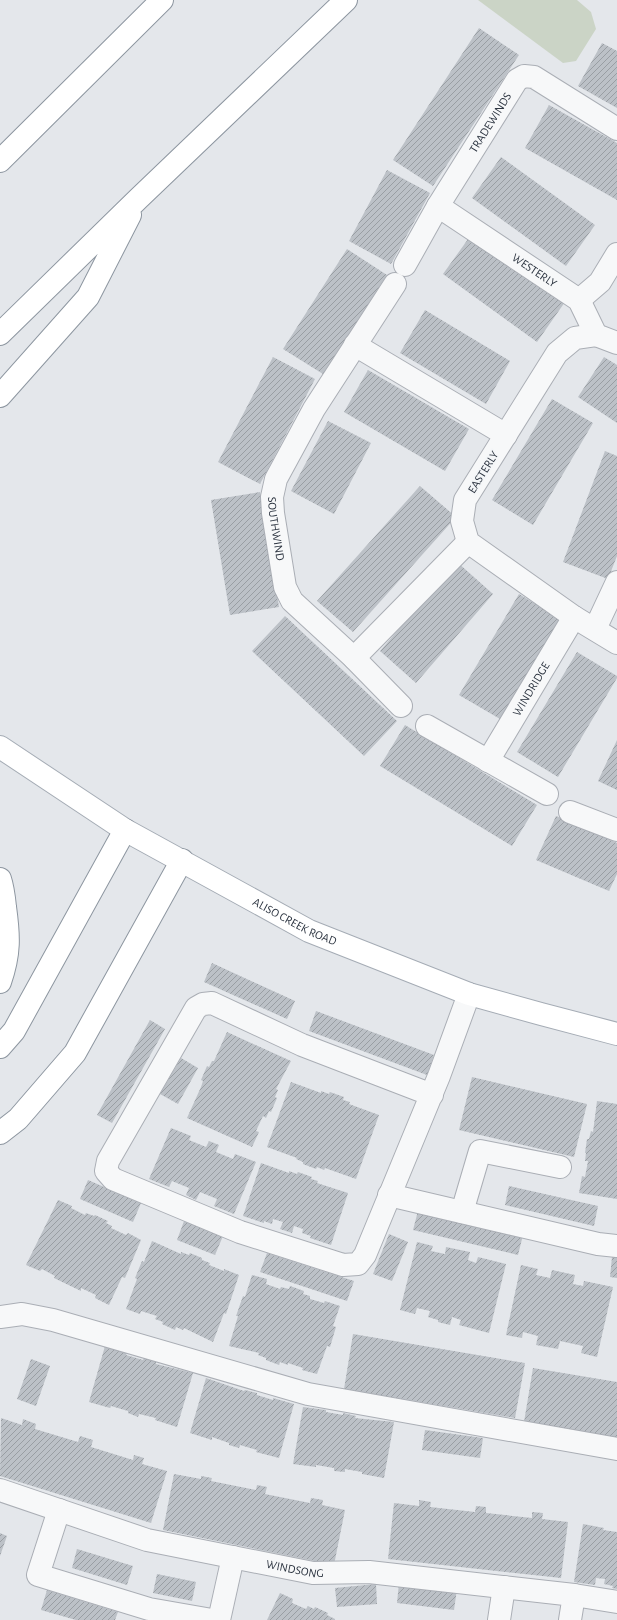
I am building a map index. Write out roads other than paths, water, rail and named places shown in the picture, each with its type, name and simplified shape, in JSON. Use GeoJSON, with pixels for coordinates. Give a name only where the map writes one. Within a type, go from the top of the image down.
{"type":"FeatureCollection","features":[{"type":"Feature","properties":{"kind":"main road"},"geometry":{"type":"LineString","coordinates":[[0,161],[162,0]]}},
{"type":"Feature","properties":{"kind":"main road"},"geometry":{"type":"LineString","coordinates":[[0,334],[138,198],[346,0]]}},
{"type":"Feature","properties":{"kind":"main road"},"geometry":{"type":"LineString","coordinates":[[0,396],[88,297],[138,198]]}},
{"type":"Feature","properties":{"kind":"main road","name":"ALISO CREEK ROAD"},"geometry":{"type":"LineString","coordinates":[[0,747],[125,830],[309,931],[469,994],[617,1034]]}},
{"type":"Feature","properties":{"kind":"main road"},"geometry":{"type":"LineString","coordinates":[[0,1047],[14,1031],[125,830]]}},
{"type":"Feature","properties":{"kind":"main road"},"geometry":{"type":"LineString","coordinates":[[0,1133],[18,1119],[75,1053],[182,860]]}},
{"type":"Feature","properties":{"kind":"main road"},"geometry":{"type":"LineString","coordinates":[[0,879],[3,887],[9,937],[5,967],[0,982]]}},
{"type":"Feature","properties":{"kind":"street","name":"TRADEWINDS"},"geometry":{"type":"LineString","coordinates":[[405,265],[438,206],[516,80],[524,76],[534,77],[617,128]]}},
{"type":"Feature","properties":{"kind":"street","name":"WESTERLY"},"geometry":{"type":"LineString","coordinates":[[438,206],[580,300]]}},
{"type":"Feature","properties":{"kind":"street"},"geometry":{"type":"LineString","coordinates":[[617,254],[600,282],[580,300],[596,335],[617,343]]}},
{"type":"Feature","properties":{"kind":"street","name":"SOUTHWIND"},"geometry":{"type":"LineString","coordinates":[[395,284],[314,409],[276,479],[272,497],[273,513],[285,587],[292,601],[354,658],[401,706]]}},
{"type":"Feature","properties":{"kind":"street","name":"EASTERLY"},"geometry":{"type":"LineString","coordinates":[[468,542],[462,521],[465,500],[557,353],[575,338],[596,335]]}},
{"type":"Feature","properties":{"kind":"street"},"geometry":{"type":"LineString","coordinates":[[355,345],[506,435]]}},
{"type":"Feature","properties":{"kind":"street"},"geometry":{"type":"LineString","coordinates":[[354,658],[468,542],[574,617],[617,643]]}},
{"type":"Feature","properties":{"kind":"street"},"geometry":{"type":"LineString","coordinates":[[595,629],[617,582]]}},
{"type":"Feature","properties":{"kind":"street","name":"WINDRIDGE"},"geometry":{"type":"LineString","coordinates":[[488,761],[574,617]]}},
{"type":"Feature","properties":{"kind":"street"},"geometry":{"type":"LineString","coordinates":[[427,726],[547,794]]}},
{"type":"Feature","properties":{"kind":"street"},"geometry":{"type":"LineString","coordinates":[[570,812],[617,830]]}},
{"type":"Feature","properties":{"kind":"street"},"geometry":{"type":"LineString","coordinates":[[432,1095],[302,1045],[212,1004],[204,1004],[196,1008],[108,1161],[106,1171],[113,1179],[240,1232],[343,1265],[358,1264],[365,1255],[432,1095],[469,994]]}},
{"type":"Feature","properties":{"kind":"street"},"geometry":{"type":"LineString","coordinates":[[462,1212],[480,1151],[560,1166]]}},
{"type":"Feature","properties":{"kind":"street"},"geometry":{"type":"LineString","coordinates":[[389,1195],[598,1244],[617,1246]]}},
{"type":"Feature","properties":{"kind":"street"},"geometry":{"type":"LineString","coordinates":[[0,1317],[22,1314],[53,1320],[308,1394],[617,1449]]}},
{"type":"Feature","properties":{"kind":"street","name":"WINDSONG"},"geometry":{"type":"LineString","coordinates":[[0,1490],[147,1540],[313,1573],[369,1572],[574,1595],[617,1602]]}},
{"type":"Feature","properties":{"kind":"street"},"geometry":{"type":"LineString","coordinates":[[59,1510],[38,1575],[149,1608],[212,1620]]}},
{"type":"Feature","properties":{"kind":"street"},"geometry":{"type":"LineString","coordinates":[[219,1620],[233,1557]]}},
{"type":"Feature","properties":{"kind":"street"},"geometry":{"type":"LineString","coordinates":[[499,1620],[504,1587]]}},
{"type":"Feature","properties":{"kind":"street"},"geometry":{"type":"LineString","coordinates":[[570,1620],[574,1595]]}}]}
